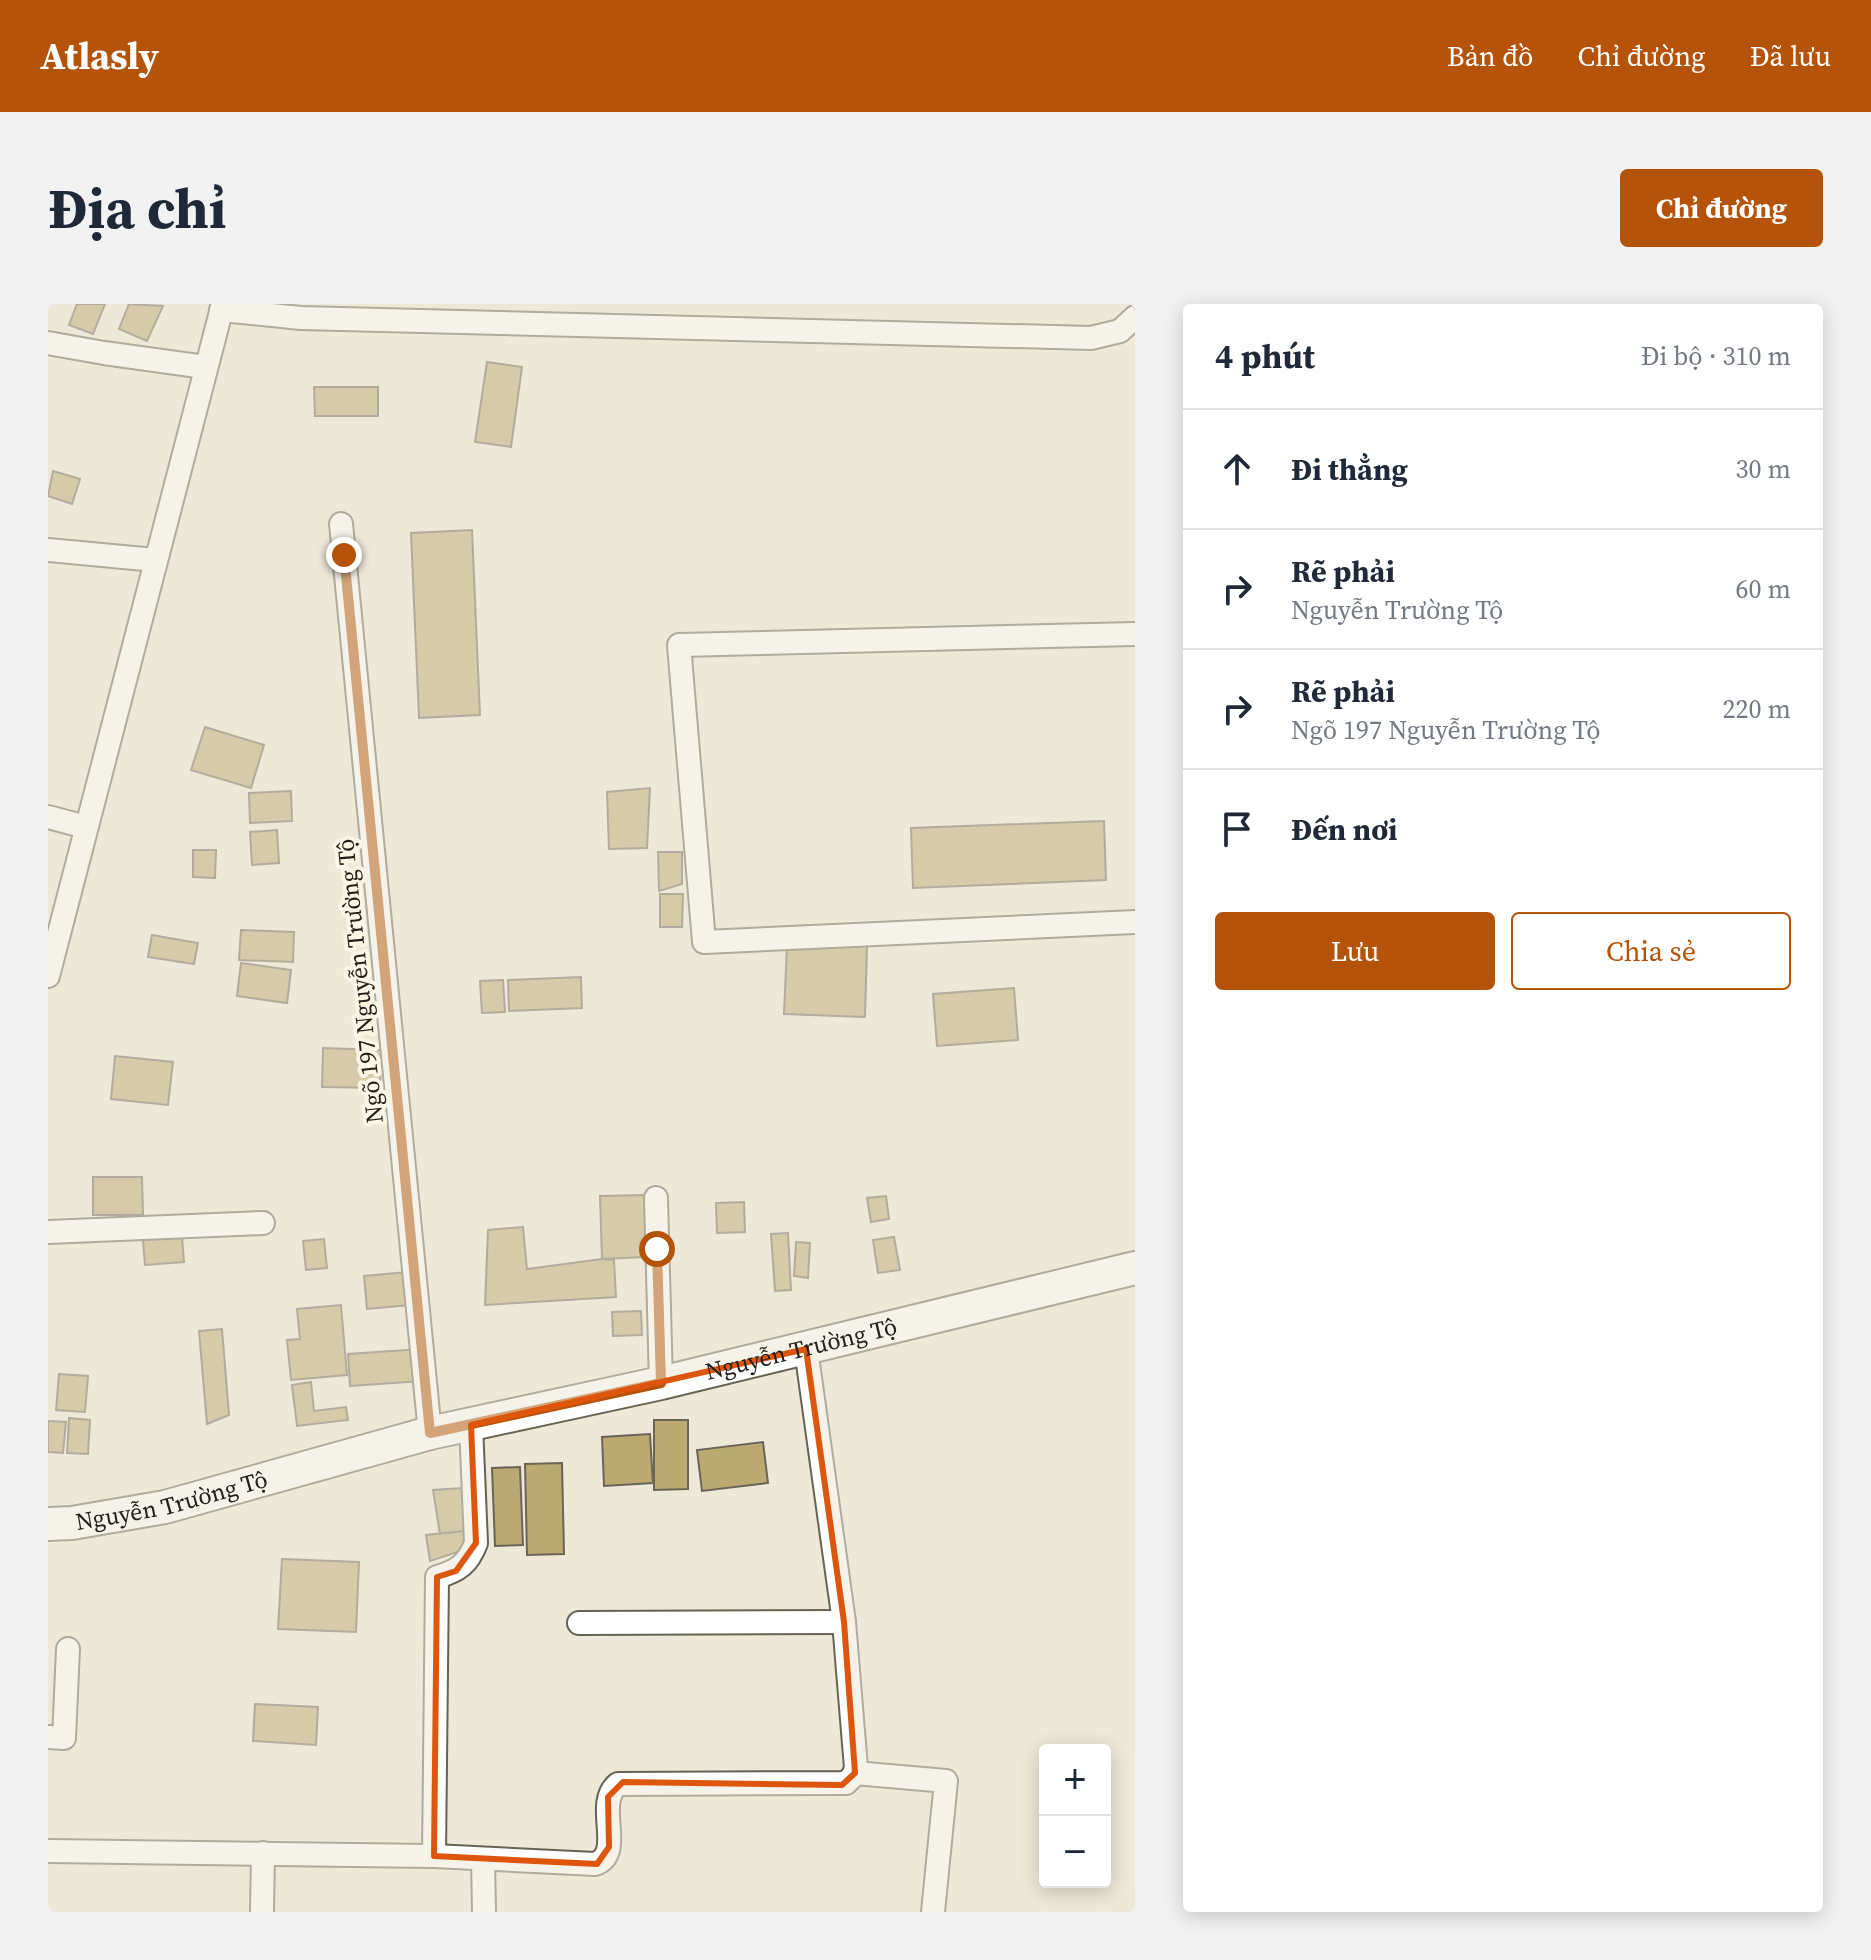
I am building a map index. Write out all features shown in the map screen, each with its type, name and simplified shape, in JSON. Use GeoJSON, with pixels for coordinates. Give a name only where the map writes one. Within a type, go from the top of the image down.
{"type":"FeatureCollection","features":[{"type":"Feature","properties":{"kind":"main road","name":"Nguyễn Trường Tộ"},"geometry":{"type":"LineString","coordinates":[[48,1524],[72,1523],[165,1507],[430,1433],[661,1383],[1135,1268]]}},
{"type":"Feature","properties":{"kind":"street"},"geometry":{"type":"LineString","coordinates":[[48,976],[222,307],[301,318],[498,313],[1091,338],[1120,331],[1135,317]]}},
{"type":"Feature","properties":{"kind":"street"},"geometry":{"type":"LineString","coordinates":[[48,343],[205,367]]}},
{"type":"Feature","properties":{"kind":"street","name":"Ngõ 197 Nguyễn Trường Tộ"},"geometry":{"type":"LineString","coordinates":[[341,524],[430,1433]]}},
{"type":"Feature","properties":{"kind":"street"},"geometry":{"type":"LineString","coordinates":[[48,550],[155,560]]}},
{"type":"Feature","properties":{"kind":"street"},"geometry":{"type":"LineString","coordinates":[[1135,634],[679,645],[704,942],[1135,922]]}},
{"type":"Feature","properties":{"kind":"street"},"geometry":{"type":"LineString","coordinates":[[48,817],[86,827]]}},
{"type":"Feature","properties":{"kind":"street"},"geometry":{"type":"LineString","coordinates":[[656,1198],[661,1383]]}},
{"type":"Feature","properties":{"kind":"street"},"geometry":{"type":"LineString","coordinates":[[48,1232],[263,1223]]}},
{"type":"Feature","properties":{"kind":"street"},"geometry":{"type":"LineString","coordinates":[[48,1851],[434,1856],[600,1863],[609,1847],[609,1795],[614,1786],[623,1782],[842,1785],[850,1781],[855,1773],[844,1622],[806,1349]]}},
{"type":"Feature","properties":{"kind":"street"},"geometry":{"type":"LineString","coordinates":[[434,1856],[437,1577],[456,1571],[470,1559],[476,1543],[471,1425]]}},
{"type":"Feature","properties":{"kind":"street"},"geometry":{"type":"LineString","coordinates":[[579,1623],[844,1622]]}},
{"type":"Feature","properties":{"kind":"street"},"geometry":{"type":"LineString","coordinates":[[48,1737],[64,1738],[68,1649]]}},
{"type":"Feature","properties":{"kind":"street"},"geometry":{"type":"LineString","coordinates":[[855,1773],[946,1781],[933,1912]]}},
{"type":"Feature","properties":{"kind":"street"},"geometry":{"type":"LineString","coordinates":[[262,1912],[263,1853]]}},
{"type":"Feature","properties":{"kind":"street"},"geometry":{"type":"LineString","coordinates":[[483,1860],[484,1912]]}},
{"type":"Feature","properties":{"kind":"highlighted area"},"geometry":{"type":"Polygon","coordinates":[[[806,1349],[844,1622],[855,1773],[842,1785],[623,1782],[608,1797],[609,1847],[597,1864],[434,1856],[437,1577],[456,1571],[476,1543],[471,1425],[806,1349]]]}},
{"type":"Feature","properties":{"kind":"building"},"geometry":{"type":"Polygon","coordinates":[[[77,304],[105,304],[93,334],[69,325],[77,304]]]}},
{"type":"Feature","properties":{"kind":"building"},"geometry":{"type":"Polygon","coordinates":[[[129,304],[163,306],[147,341],[119,329],[129,304]]]}},
{"type":"Feature","properties":{"kind":"building"},"geometry":{"type":"Polygon","coordinates":[[[487,362],[522,367],[511,447],[475,442],[487,362]]]}},
{"type":"Feature","properties":{"kind":"building"},"geometry":{"type":"Polygon","coordinates":[[[314,387],[378,387],[378,416],[315,416],[314,387]]]}},
{"type":"Feature","properties":{"kind":"building"},"geometry":{"type":"Polygon","coordinates":[[[53,471],[80,479],[72,504],[48,496],[53,471]]]}},
{"type":"Feature","properties":{"kind":"building"},"geometry":{"type":"Polygon","coordinates":[[[472,530],[480,715],[419,718],[411,533],[472,530]]]}},
{"type":"Feature","properties":{"kind":"building"},"geometry":{"type":"Polygon","coordinates":[[[205,727],[264,745],[251,788],[191,770],[205,727]]]}},
{"type":"Feature","properties":{"kind":"building"},"geometry":{"type":"Polygon","coordinates":[[[650,788],[647,848],[609,849],[607,792],[650,788]]]}},
{"type":"Feature","properties":{"kind":"building"},"geometry":{"type":"Polygon","coordinates":[[[291,791],[292,821],[250,823],[249,793],[291,791]]]}},
{"type":"Feature","properties":{"kind":"building"},"geometry":{"type":"Polygon","coordinates":[[[1104,821],[1106,880],[913,888],[911,828],[1104,821]]]}},
{"type":"Feature","properties":{"kind":"building"},"geometry":{"type":"Polygon","coordinates":[[[277,830],[279,863],[252,865],[250,832],[277,830]]]}},
{"type":"Feature","properties":{"kind":"building"},"geometry":{"type":"Polygon","coordinates":[[[193,850],[216,850],[215,878],[193,877],[193,850]]]}},
{"type":"Feature","properties":{"kind":"building"},"geometry":{"type":"Polygon","coordinates":[[[658,852],[682,852],[682,884],[659,891],[658,852]]]}},
{"type":"Feature","properties":{"kind":"building"},"geometry":{"type":"Polygon","coordinates":[[[660,894],[683,894],[682,927],[660,927],[660,894]]]}},
{"type":"Feature","properties":{"kind":"building"},"geometry":{"type":"Polygon","coordinates":[[[241,930],[294,932],[293,962],[239,960],[241,930]]]}},
{"type":"Feature","properties":{"kind":"building"},"geometry":{"type":"Polygon","coordinates":[[[152,935],[198,943],[194,964],[148,957],[152,935]]]}},
{"type":"Feature","properties":{"kind":"building"},"geometry":{"type":"Polygon","coordinates":[[[787,945],[867,946],[865,1017],[784,1014],[787,945]]]}},
{"type":"Feature","properties":{"kind":"building"},"geometry":{"type":"Polygon","coordinates":[[[241,963],[291,970],[287,1003],[237,996],[241,963]]]}},
{"type":"Feature","properties":{"kind":"building"},"geometry":{"type":"Polygon","coordinates":[[[581,977],[582,1008],[509,1011],[508,980],[581,977]]]}},
{"type":"Feature","properties":{"kind":"building"},"geometry":{"type":"Polygon","coordinates":[[[503,980],[505,1012],[482,1013],[480,981],[503,980]]]}},
{"type":"Feature","properties":{"kind":"building"},"geometry":{"type":"Polygon","coordinates":[[[1014,988],[1018,1040],[937,1046],[933,994],[1014,988]]]}},
{"type":"Feature","properties":{"kind":"building"},"geometry":{"type":"Polygon","coordinates":[[[323,1048],[381,1050],[380,1088],[322,1087],[323,1048]]]}},
{"type":"Feature","properties":{"kind":"building"},"geometry":{"type":"Polygon","coordinates":[[[115,1056],[173,1062],[168,1105],[111,1099],[115,1056]]]}},
{"type":"Feature","properties":{"kind":"building"},"geometry":{"type":"Polygon","coordinates":[[[93,1177],[142,1177],[143,1215],[93,1215],[93,1177]]]}},
{"type":"Feature","properties":{"kind":"building"},"geometry":{"type":"Polygon","coordinates":[[[644,1195],[646,1257],[602,1259],[600,1196],[644,1195]]]}},
{"type":"Feature","properties":{"kind":"building"},"geometry":{"type":"Polygon","coordinates":[[[886,1196],[889,1219],[871,1222],[867,1198],[886,1196]]]}},
{"type":"Feature","properties":{"kind":"building"},"geometry":{"type":"Polygon","coordinates":[[[744,1202],[745,1232],[717,1233],[716,1203],[744,1202]]]}},
{"type":"Feature","properties":{"kind":"building"},"geometry":{"type":"Polygon","coordinates":[[[523,1227],[527,1269],[614,1260],[616,1297],[485,1305],[488,1230],[523,1227]]]}},
{"type":"Feature","properties":{"kind":"building"},"geometry":{"type":"Polygon","coordinates":[[[788,1233],[791,1290],[775,1291],[771,1234],[788,1233]]]}},
{"type":"Feature","properties":{"kind":"building"},"geometry":{"type":"Polygon","coordinates":[[[182,1237],[184,1262],[145,1265],[143,1240],[182,1237]]]}},
{"type":"Feature","properties":{"kind":"building"},"geometry":{"type":"Polygon","coordinates":[[[894,1237],[900,1270],[878,1273],[873,1240],[894,1237]]]}},
{"type":"Feature","properties":{"kind":"building"},"geometry":{"type":"Polygon","coordinates":[[[324,1239],[327,1268],[306,1270],[303,1241],[324,1239]]]}},
{"type":"Feature","properties":{"kind":"building"},"geometry":{"type":"Polygon","coordinates":[[[796,1242],[810,1243],[808,1278],[794,1276],[796,1242]]]}},
{"type":"Feature","properties":{"kind":"building"},"geometry":{"type":"Polygon","coordinates":[[[407,1272],[410,1305],[367,1309],[364,1276],[407,1272]]]}},
{"type":"Feature","properties":{"kind":"building"},"geometry":{"type":"Polygon","coordinates":[[[341,1305],[347,1375],[291,1380],[287,1340],[300,1339],[297,1309],[341,1305]]]}},
{"type":"Feature","properties":{"kind":"building"},"geometry":{"type":"Polygon","coordinates":[[[641,1311],[642,1335],[613,1336],[612,1312],[641,1311]]]}},
{"type":"Feature","properties":{"kind":"building"},"geometry":{"type":"Polygon","coordinates":[[[222,1329],[229,1415],[207,1424],[199,1331],[222,1329]]]}},
{"type":"Feature","properties":{"kind":"building"},"geometry":{"type":"Polygon","coordinates":[[[421,1349],[423,1381],[350,1386],[348,1354],[421,1349]]]}},
{"type":"Feature","properties":{"kind":"building"},"geometry":{"type":"Polygon","coordinates":[[[59,1374],[88,1376],[85,1412],[56,1410],[59,1374]]]}},
{"type":"Feature","properties":{"kind":"building"},"geometry":{"type":"Polygon","coordinates":[[[311,1382],[314,1411],[346,1407],[348,1420],[297,1426],[292,1385],[311,1382]]]}},
{"type":"Feature","properties":{"kind":"building"},"geometry":{"type":"Polygon","coordinates":[[[69,1418],[90,1420],[88,1454],[67,1453],[69,1418]]]}},
{"type":"Feature","properties":{"kind":"building"},"geometry":{"type":"Polygon","coordinates":[[[654,1420],[688,1420],[688,1489],[654,1490],[654,1420]]]}},
{"type":"Feature","properties":{"kind":"building"},"geometry":{"type":"Polygon","coordinates":[[[48,1421],[66,1422],[63,1453],[48,1452],[48,1421]]]}},
{"type":"Feature","properties":{"kind":"building"},"geometry":{"type":"Polygon","coordinates":[[[650,1434],[653,1483],[604,1486],[602,1437],[650,1434]]]}},
{"type":"Feature","properties":{"kind":"building"},"geometry":{"type":"Polygon","coordinates":[[[763,1442],[768,1483],[702,1491],[697,1450],[763,1442]]]}},
{"type":"Feature","properties":{"kind":"building"},"geometry":{"type":"Polygon","coordinates":[[[562,1463],[564,1554],[527,1555],[525,1464],[562,1463]]]}},
{"type":"Feature","properties":{"kind":"building"},"geometry":{"type":"Polygon","coordinates":[[[520,1467],[523,1545],[495,1546],[492,1468],[520,1467]]]}},
{"type":"Feature","properties":{"kind":"building"},"geometry":{"type":"Polygon","coordinates":[[[462,1488],[465,1531],[440,1534],[433,1490],[462,1488]]]}},
{"type":"Feature","properties":{"kind":"building"},"geometry":{"type":"Polygon","coordinates":[[[465,1531],[467,1542],[464,1550],[430,1561],[426,1535],[465,1531]]]}},
{"type":"Feature","properties":{"kind":"building"},"geometry":{"type":"Polygon","coordinates":[[[282,1559],[359,1562],[356,1632],[278,1629],[282,1559]]]}},
{"type":"Feature","properties":{"kind":"building"},"geometry":{"type":"Polygon","coordinates":[[[255,1704],[318,1707],[316,1745],[253,1741],[255,1704]]]}},
{"type":"Feature","properties":{"kind":"route"},"geometry":{"type":"LineString","coordinates":[[344,555],[430,1433],[661,1383],[657,1249]]}}]}
